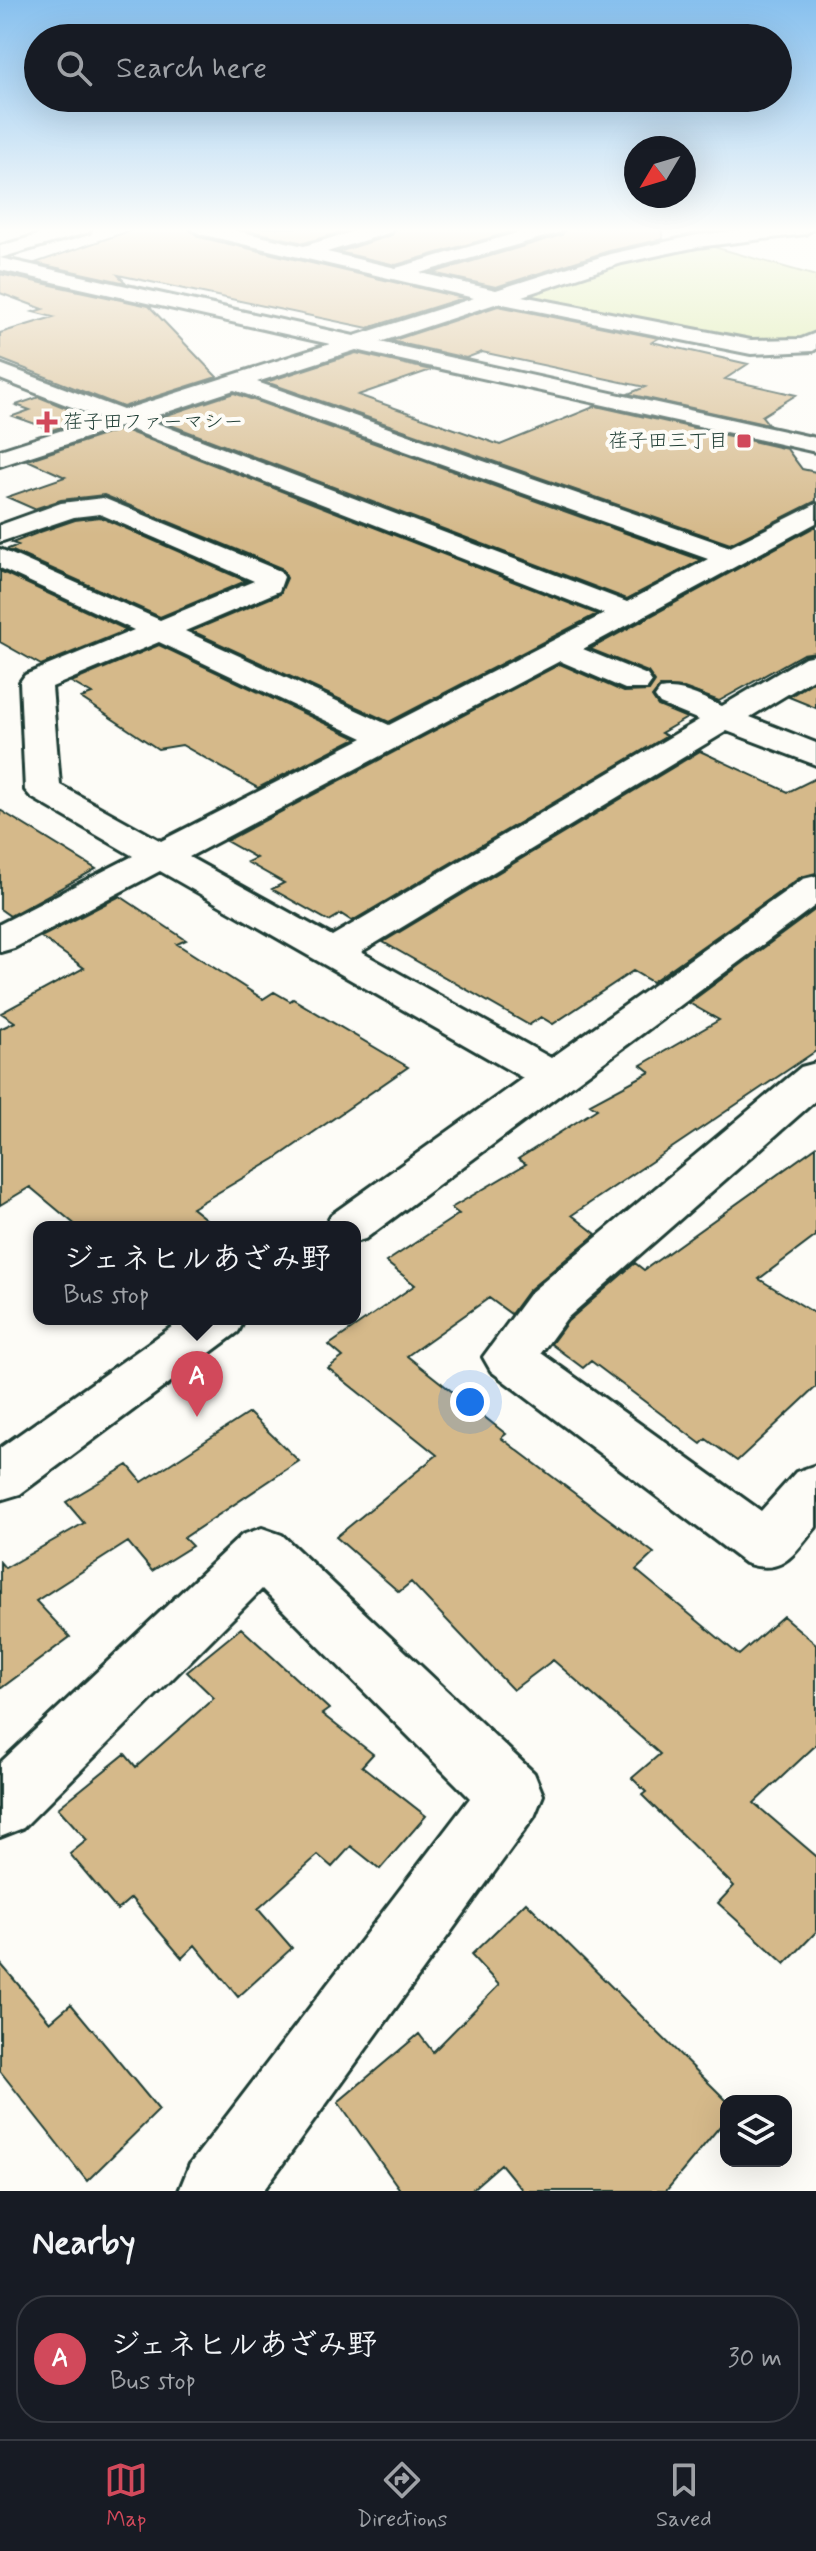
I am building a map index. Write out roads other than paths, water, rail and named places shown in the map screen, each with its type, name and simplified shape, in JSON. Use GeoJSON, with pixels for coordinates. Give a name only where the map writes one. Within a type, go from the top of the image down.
{"type":"FeatureCollection","features":[{"type":"Feature","properties":{"kind":"street"},"geometry":{"type":"LineString","coordinates":[[300,330],[816,445]]}},
{"type":"Feature","properties":{"kind":"street"},"geometry":{"type":"LineString","coordinates":[[0,458],[397,330]]}},
{"type":"Feature","properties":{"kind":"street"},"geometry":{"type":"LineString","coordinates":[[666,330],[751,347],[805,346],[816,340]]}},
{"type":"Feature","properties":{"kind":"street"},"geometry":{"type":"LineString","coordinates":[[0,371],[629,613]]}},
{"type":"Feature","properties":{"kind":"street"},"geometry":{"type":"LineString","coordinates":[[234,382],[730,557]]}},
{"type":"Feature","properties":{"kind":"street"},"geometry":{"type":"LineString","coordinates":[[0,534],[70,509],[103,506],[270,577],[269,585],[36,682],[43,790],[551,1076]]}},
{"type":"Feature","properties":{"kind":"street"},"geometry":{"type":"LineString","coordinates":[[0,940],[559,650],[816,512]]}},
{"type":"Feature","properties":{"kind":"street"},"geometry":{"type":"LineString","coordinates":[[7,566],[158,631],[391,738]]}},
{"type":"Feature","properties":{"kind":"street"},"geometry":{"type":"LineString","coordinates":[[559,650],[636,682]]}},
{"type":"Feature","properties":{"kind":"street"},"geometry":{"type":"LineString","coordinates":[[333,952],[816,664]]}},
{"type":"Feature","properties":{"kind":"street"},"geometry":{"type":"LineString","coordinates":[[671,697],[816,755]]}},
{"type":"Feature","properties":{"kind":"street"},"geometry":{"type":"LineString","coordinates":[[356,1221],[551,1076],[816,887]]}},
{"type":"Feature","properties":{"kind":"street"},"geometry":{"type":"LineString","coordinates":[[816,1077],[548,1306],[509,1357],[765,1546],[816,1488]]}},
{"type":"Feature","properties":{"kind":"street"},"geometry":{"type":"LineString","coordinates":[[0,1478],[212,1325]]}},
{"type":"Feature","properties":{"kind":"street"},"geometry":{"type":"LineString","coordinates":[[0,1806],[262,1552],[511,1795],[217,2191]]}},
{"type":"Feature","properties":{"kind":"place","name":"荏子田ファーマシー"},"geometry":{"type":"Point","coordinates":[47,422]}},
{"type":"Feature","properties":{"kind":"place","name":"荏子田三丁目"},"geometry":{"type":"Point","coordinates":[744,441]}},
{"type":"Feature","properties":{"kind":"place","name":"ジェネヒルあざみ野"},"geometry":{"type":"Point","coordinates":[197,1417]}}]}
